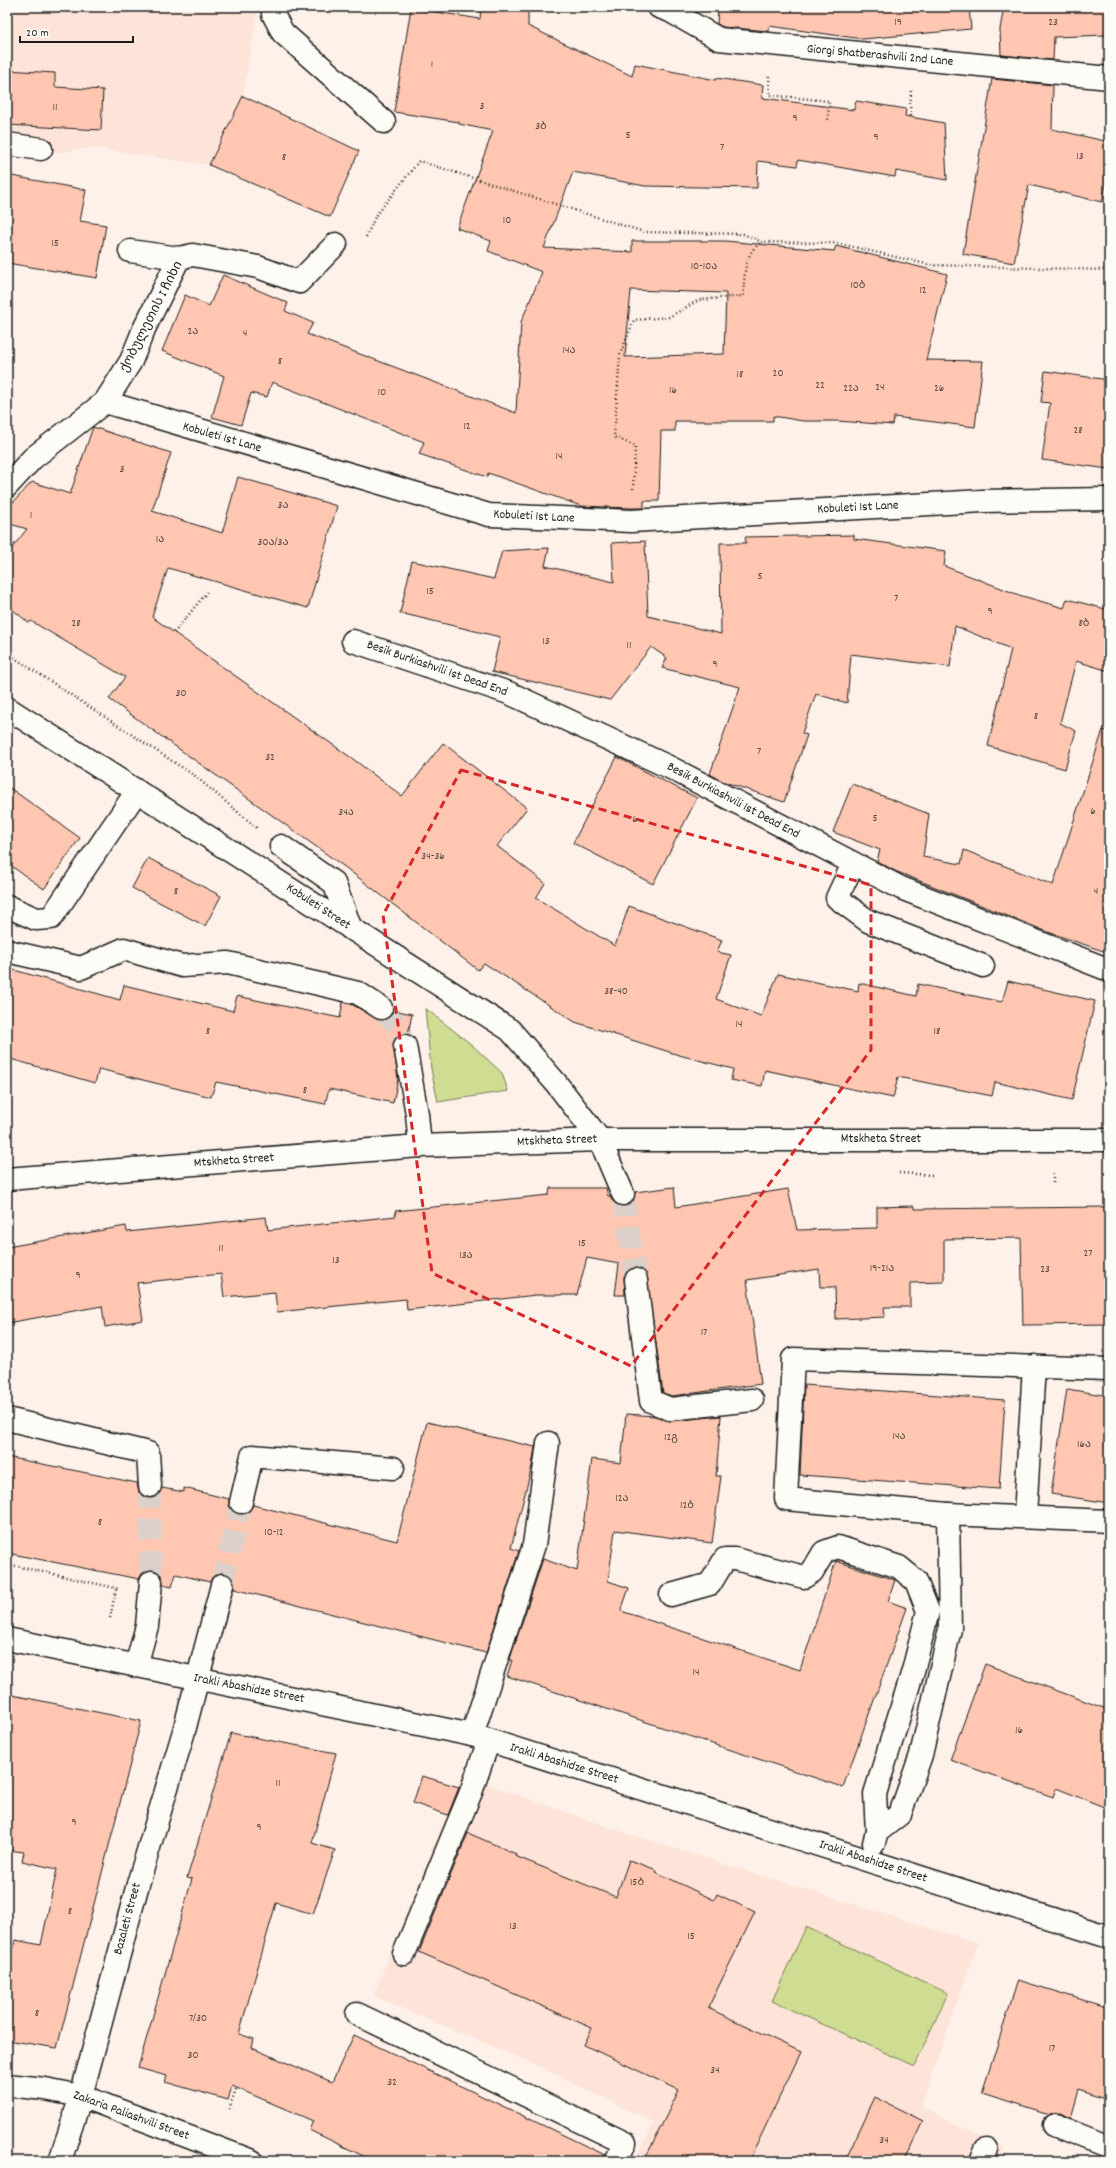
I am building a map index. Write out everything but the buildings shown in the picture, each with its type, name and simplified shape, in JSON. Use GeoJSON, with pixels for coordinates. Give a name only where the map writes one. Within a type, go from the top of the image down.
{"type":"FeatureCollection","features":[{"type":"Feature","properties":{"kind":"street"},"geometry":{"type":"LineString","coordinates":[[273,7],[273,14],[283,33],[384,122]]}},
{"type":"Feature","properties":{"kind":"street","name":"Giorgi Shatberashvili 2nd Lane"},"geometry":{"type":"LineString","coordinates":[[667,8],[719,40],[1109,78]]}},
{"type":"Feature","properties":{"kind":"street"},"geometry":{"type":"LineString","coordinates":[[7,144],[41,149]]}},
{"type":"Feature","properties":{"kind":"street","name":"ქობულეთის I ჩიხი"},"geometry":{"type":"LineString","coordinates":[[105,402],[131,361],[144,329],[179,258],[193,255],[258,267],[299,282],[336,244]]}},
{"type":"Feature","properties":{"kind":"street"},"geometry":{"type":"LineString","coordinates":[[130,251],[179,258]]}},
{"type":"Feature","properties":{"kind":"street"},"geometry":{"type":"LineString","coordinates":[[7,486],[33,458],[105,402]]}},
{"type":"Feature","properties":{"kind":"street","name":"Kobuleti 1st Lane"},"geometry":{"type":"LineString","coordinates":[[105,402],[489,515],[631,521],[983,501],[1109,499]]}},
{"type":"Feature","properties":{"kind":"street","name":"Besik Burkiashvili 1st Dead End"},"geometry":{"type":"LineString","coordinates":[[352,641],[509,693],[671,768],[901,888],[1109,970]]}},
{"type":"Feature","properties":{"kind":"street","name":"Kobuleti Street"},"geometry":{"type":"LineString","coordinates":[[7,708],[510,1030],[556,1083],[600,1140],[623,1194]]}},
{"type":"Feature","properties":{"kind":"street"},"geometry":{"type":"LineString","coordinates":[[7,906],[36,918],[51,918],[137,791]]}},
{"type":"Feature","properties":{"kind":"street"},"geometry":{"type":"LineString","coordinates":[[280,846],[334,883],[351,929]]}},
{"type":"Feature","properties":{"kind":"street"},"geometry":{"type":"LineString","coordinates":[[853,864],[837,898],[868,921],[983,966]]}},
{"type":"Feature","properties":{"kind":"street"},"geometry":{"type":"LineString","coordinates":[[7,951],[81,968],[124,949],[182,966],[228,963],[358,993],[380,1008]]}},
{"type":"Feature","properties":{"kind":"street"},"geometry":{"type":"LineString","coordinates":[[405,1046],[417,1114],[420,1146]]}},
{"type":"Feature","properties":{"kind":"street","name":"Mtskheta Street"},"geometry":{"type":"LineString","coordinates":[[7,1178],[420,1146],[600,1140],[1109,1140]]}},
{"type":"Feature","properties":{"kind":"street"},"geometry":{"type":"LineString","coordinates":[[636,1280],[651,1401],[670,1408],[752,1400]]}},
{"type":"Feature","properties":{"kind":"street"},"geometry":{"type":"LineString","coordinates":[[1109,1369],[793,1359],[786,1499],[948,1514],[1025,1516],[1109,1521]]}},
{"type":"Feature","properties":{"kind":"street"},"geometry":{"type":"LineString","coordinates":[[1025,1516],[1034,1366]]}},
{"type":"Feature","properties":{"kind":"street"},"geometry":{"type":"LineString","coordinates":[[7,1419],[148,1453],[150,1486]]}},
{"type":"Feature","properties":{"kind":"street"},"geometry":{"type":"LineString","coordinates":[[404,1954],[470,1792],[480,1738],[534,1545],[548,1443]]}},
{"type":"Feature","properties":{"kind":"street"},"geometry":{"type":"LineString","coordinates":[[241,1502],[252,1456],[393,1468]]}},
{"type":"Feature","properties":{"kind":"street"},"geometry":{"type":"LineString","coordinates":[[877,1832],[900,1814],[921,1755],[950,1629],[948,1514]]}},
{"type":"Feature","properties":{"kind":"street"},"geometry":{"type":"LineString","coordinates":[[671,1595],[710,1584],[725,1559],[735,1559],[804,1577],[812,1572],[824,1552],[838,1547],[899,1567],[916,1581],[928,1611],[913,1671],[875,1794],[877,1832],[869,1861]]}},
{"type":"Feature","properties":{"kind":"street","name":"Bazaleti Street"},"geometry":{"type":"LineString","coordinates":[[60,2161],[80,2096],[138,1884],[199,1678],[222,1585]]}},
{"type":"Feature","properties":{"kind":"street"},"geometry":{"type":"LineString","coordinates":[[136,1666],[146,1626],[150,1589]]}},
{"type":"Feature","properties":{"kind":"street","name":"Irakli Abashidze Street"},"geometry":{"type":"LineString","coordinates":[[7,1639],[480,1738],[1109,1937]]}},
{"type":"Feature","properties":{"kind":"street"},"geometry":{"type":"LineString","coordinates":[[357,2014],[625,2144],[616,2161]]}},
{"type":"Feature","properties":{"kind":"street","name":"Zakaria Paliashvili Street"},"geometry":{"type":"LineString","coordinates":[[7,2085],[45,2089],[80,2096],[252,2161]]}},
{"type":"Feature","properties":{"kind":"street"},"geometry":{"type":"LineString","coordinates":[[1054,2125],[1109,2147]]}},
{"type":"Feature","properties":{"kind":"path"},"geometry":{"type":"LineString","coordinates":[[769,71],[770,95],[829,101],[828,121]]}},
{"type":"Feature","properties":{"kind":"path"},"geometry":{"type":"LineString","coordinates":[[376,215],[419,161],[644,232],[743,234],[762,242],[836,243],[930,265],[1109,270]]}},
{"type":"Feature","properties":{"kind":"path"},"geometry":{"type":"LineString","coordinates":[[631,521],[635,446],[614,437],[620,355],[629,330],[634,320],[669,317],[699,300],[743,296],[747,263],[752,248],[762,242]]}},
{"type":"Feature","properties":{"kind":"path"},"geometry":{"type":"LineString","coordinates":[[174,633],[206,592]]}},
{"type":"Feature","properties":{"kind":"path"},"geometry":{"type":"LineString","coordinates":[[7,653],[195,776],[261,830]]}},
{"type":"Feature","properties":{"kind":"path"},"geometry":{"type":"LineString","coordinates":[[7,1564],[116,1588],[150,1589]]}},
{"type":"Feature","properties":{"kind":"path"},"geometry":{"type":"LineString","coordinates":[[7,1585],[11,1565]]}},
{"type":"Feature","properties":{"kind":"path"},"geometry":{"type":"LineString","coordinates":[[110,1618],[116,1588]]}},
{"type":"Feature","properties":{"kind":"path"},"geometry":{"type":"LineString","coordinates":[[229,2109],[236,2089]]}},
{"type":"Feature","properties":{"kind":"highlighted area"},"geometry":{"type":"Polygon","coordinates":[[[461,770],[871,885],[871,1050],[631,1366],[432,1273],[383,915],[461,770]]]}},
{"type":"Feature","properties":{"kind":"shaded area"},"geometry":{"type":"Polygon","coordinates":[[[7,7],[258,7],[243,96],[209,165],[91,148],[7,159],[7,7]]]}},
{"type":"Feature","properties":{"kind":"shaded area"},"geometry":{"type":"Polygon","coordinates":[[[462,1775],[628,1834],[978,1943],[921,2107],[1005,2148],[999,2161],[635,2161],[654,2123],[541,2067],[373,1996],[462,1775]]]}},
{"type":"Feature","properties":{"kind":"green space"},"geometry":{"type":"Polygon","coordinates":[[[425,1008],[472,1045],[502,1073],[508,1091],[438,1102],[431,1069],[425,1008]]]}},
{"type":"Feature","properties":{"kind":"green space"},"geometry":{"type":"Polygon","coordinates":[[[806,1927],[948,1993],[914,2066],[772,2001],[806,1927]]]}},
{"type":"Feature","properties":{"kind":"tunnel"},"geometry":{"type":"LineString","coordinates":[[381,1008],[398,1026],[405,1046]]}},
{"type":"Feature","properties":{"kind":"tunnel"},"geometry":{"type":"LineString","coordinates":[[623,1194],[636,1280]]}},
{"type":"Feature","properties":{"kind":"tunnel"},"geometry":{"type":"LineString","coordinates":[[150,1486],[151,1582]]}},
{"type":"Feature","properties":{"kind":"tunnel"},"geometry":{"type":"LineString","coordinates":[[222,1585],[241,1502]]}}]}
